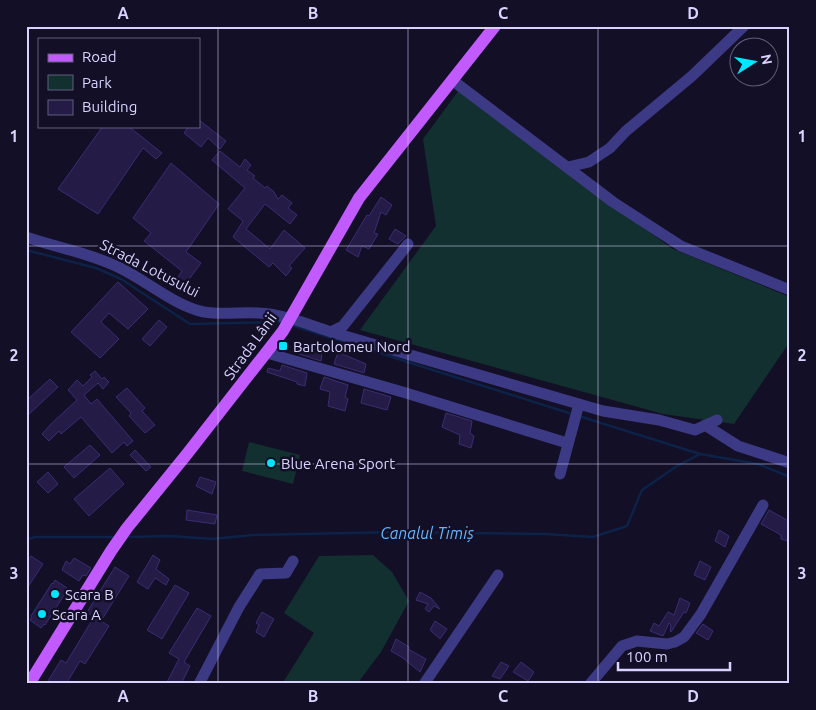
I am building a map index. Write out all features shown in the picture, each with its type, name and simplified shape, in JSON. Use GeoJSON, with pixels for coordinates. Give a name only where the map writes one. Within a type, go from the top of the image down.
{"type":"FeatureCollection","features":[{"type":"Feature","properties":{"kind":"main road","name":"Strada Lânii"},"geometry":{"type":"LineString","coordinates":[[29,684],[127,528],[267,353],[291,319],[359,198],[495,26]]}},
{"type":"Feature","properties":{"kind":"street"},"geometry":{"type":"LineString","coordinates":[[568,167],[589,162],[610,148],[626,131],[692,76],[744,26]]}},
{"type":"Feature","properties":{"kind":"street"},"geometry":{"type":"LineString","coordinates":[[452,80],[613,202],[681,246],[790,290]]}},
{"type":"Feature","properties":{"kind":"street","name":"Strada Lotusului"},"geometry":{"type":"LineString","coordinates":[[26,237],[87,254],[120,268],[187,305],[204,312],[257,313],[291,319],[602,411],[659,420],[695,430],[717,420]]}},
{"type":"Feature","properties":{"kind":"street"},"geometry":{"type":"LineString","coordinates":[[331,332],[343,326],[408,244]]}},
{"type":"Feature","properties":{"kind":"street"},"geometry":{"type":"LineString","coordinates":[[267,353],[406,393],[567,443]]}},
{"type":"Feature","properties":{"kind":"street"},"geometry":{"type":"LineString","coordinates":[[560,474],[579,404]]}},
{"type":"Feature","properties":{"kind":"street"},"geometry":{"type":"LineString","coordinates":[[705,425],[738,446],[790,463]]}},
{"type":"Feature","properties":{"kind":"street"},"geometry":{"type":"LineString","coordinates":[[590,684],[622,646],[637,642],[667,644],[684,637],[701,614],[763,505]]}},
{"type":"Feature","properties":{"kind":"street"},"geometry":{"type":"LineString","coordinates":[[199,684],[239,607],[260,574],[286,573],[294,561]]}},
{"type":"Feature","properties":{"kind":"street"},"geometry":{"type":"LineString","coordinates":[[424,684],[498,575]]}},
{"type":"Feature","properties":{"kind":"green space"},"geometry":{"type":"Polygon","coordinates":[[[459,90],[671,248],[790,297],[790,345],[787,346],[734,424],[663,414],[360,330],[436,226],[423,139],[459,90]]]}},
{"type":"Feature","properties":{"kind":"green space","name":"Blue Arena Sport"},"geometry":{"type":"Polygon","coordinates":[[[249,442],[300,455],[293,484],[242,471],[249,442]]]}},
{"type":"Feature","properties":{"kind":"green space"},"geometry":{"type":"Polygon","coordinates":[[[373,555],[392,572],[409,601],[381,652],[357,684],[282,684],[314,633],[284,613],[319,556],[373,555]]]}},
{"type":"Feature","properties":{"kind":"building"},"geometry":{"type":"Polygon","coordinates":[[[200,121],[226,141],[220,149],[208,138],[201,147],[184,133],[188,128],[200,128],[200,121]]]}},
{"type":"Feature","properties":{"kind":"building"},"geometry":{"type":"Polygon","coordinates":[[[102,128],[131,128],[162,153],[156,159],[143,148],[98,214],[58,189],[102,128]]]}},
{"type":"Feature","properties":{"kind":"building"},"geometry":{"type":"Polygon","coordinates":[[[220,151],[240,167],[245,159],[251,165],[247,170],[255,176],[253,178],[265,188],[267,186],[278,199],[282,195],[292,203],[288,208],[297,215],[290,224],[265,204],[246,229],[270,249],[284,230],[305,248],[289,266],[292,268],[286,276],[273,263],[269,267],[233,237],[243,221],[228,209],[245,188],[212,160],[220,151]]]}},
{"type":"Feature","properties":{"kind":"building"},"geometry":{"type":"Polygon","coordinates":[[[171,163],[219,204],[186,252],[201,263],[184,286],[176,280],[182,271],[144,241],[151,233],[133,218],[171,163]]]}},
{"type":"Feature","properties":{"kind":"building"},"geometry":{"type":"Polygon","coordinates":[[[381,197],[392,205],[386,215],[381,212],[374,233],[378,234],[369,249],[362,246],[358,257],[346,250],[367,215],[369,216],[381,197]]]}},
{"type":"Feature","properties":{"kind":"building"},"geometry":{"type":"Polygon","coordinates":[[[395,229],[406,236],[398,244],[389,239],[395,229]]]}},
{"type":"Feature","properties":{"kind":"building"},"geometry":{"type":"Polygon","coordinates":[[[118,282],[148,309],[128,329],[109,313],[101,322],[119,339],[100,358],[71,332],[118,282]]]}},
{"type":"Feature","properties":{"kind":"building"},"geometry":{"type":"Polygon","coordinates":[[[159,320],[167,327],[150,346],[142,339],[159,320]]]}},
{"type":"Feature","properties":{"kind":"building"},"geometry":{"type":"Polygon","coordinates":[[[300,342],[318,347],[322,352],[321,361],[296,353],[300,342]]]}},
{"type":"Feature","properties":{"kind":"building"},"geometry":{"type":"Polygon","coordinates":[[[338,352],[366,364],[364,373],[334,364],[338,352]]]}},
{"type":"Feature","properties":{"kind":"building"},"geometry":{"type":"Polygon","coordinates":[[[282,365],[307,373],[305,386],[267,372],[268,368],[280,371],[282,365]]]}},
{"type":"Feature","properties":{"kind":"building"},"geometry":{"type":"Polygon","coordinates":[[[95,371],[102,379],[104,377],[109,382],[103,389],[98,383],[84,395],[91,404],[97,399],[133,441],[127,446],[124,442],[112,453],[81,417],[61,434],[59,431],[49,441],[42,434],[77,400],[68,390],[77,380],[83,386],[95,371]]]}},
{"type":"Feature","properties":{"kind":"building"},"geometry":{"type":"Polygon","coordinates":[[[324,377],[348,385],[345,397],[348,399],[345,411],[328,406],[330,392],[320,389],[324,377]]]}},
{"type":"Feature","properties":{"kind":"building"},"geometry":{"type":"Polygon","coordinates":[[[50,379],[58,387],[26,417],[26,401],[50,379]]]}},
{"type":"Feature","properties":{"kind":"building"},"geometry":{"type":"Polygon","coordinates":[[[127,388],[145,408],[142,411],[155,425],[145,433],[129,416],[131,413],[116,397],[127,388]]]}},
{"type":"Feature","properties":{"kind":"building"},"geometry":{"type":"Polygon","coordinates":[[[364,389],[391,397],[387,410],[361,403],[364,389]]]}},
{"type":"Feature","properties":{"kind":"building"},"geometry":{"type":"Polygon","coordinates":[[[446,413],[472,421],[470,433],[474,436],[471,448],[459,444],[460,435],[442,427],[446,413]]]}},
{"type":"Feature","properties":{"kind":"building"},"geometry":{"type":"Polygon","coordinates":[[[90,445],[100,455],[74,478],[64,467],[90,445]]]}},
{"type":"Feature","properties":{"kind":"building"},"geometry":{"type":"Polygon","coordinates":[[[135,450],[151,467],[146,471],[130,455],[135,450]]]}},
{"type":"Feature","properties":{"kind":"building"},"geometry":{"type":"Polygon","coordinates":[[[110,468],[124,484],[89,516],[74,499],[110,468]]]}},
{"type":"Feature","properties":{"kind":"building"},"geometry":{"type":"Polygon","coordinates":[[[48,472],[58,484],[48,493],[37,482],[48,472]]]}},
{"type":"Feature","properties":{"kind":"building"},"geometry":{"type":"Polygon","coordinates":[[[200,477],[216,482],[212,494],[196,486],[200,477]]]}},
{"type":"Feature","properties":{"kind":"building"},"geometry":{"type":"Polygon","coordinates":[[[187,510],[217,515],[215,524],[186,520],[187,510]]]}},
{"type":"Feature","properties":{"kind":"building"},"geometry":{"type":"Polygon","coordinates":[[[769,510],[790,522],[790,537],[788,541],[781,539],[781,535],[761,524],[769,510]]]}},
{"type":"Feature","properties":{"kind":"building"},"geometry":{"type":"Polygon","coordinates":[[[719,530],[729,536],[725,547],[715,541],[719,530]]]}},
{"type":"Feature","properties":{"kind":"building"},"geometry":{"type":"Polygon","coordinates":[[[153,555],[160,560],[156,569],[169,579],[166,585],[155,578],[148,589],[137,582],[153,555]]]}},
{"type":"Feature","properties":{"kind":"building"},"geometry":{"type":"Polygon","coordinates":[[[31,556],[43,564],[26,590],[26,562],[31,556]]]}},
{"type":"Feature","properties":{"kind":"building"},"geometry":{"type":"Polygon","coordinates":[[[74,558],[91,568],[86,576],[83,575],[79,581],[62,570],[66,561],[70,564],[74,558]]]}},
{"type":"Feature","properties":{"kind":"building"},"geometry":{"type":"Polygon","coordinates":[[[700,561],[711,567],[705,580],[694,575],[700,561]]]}},
{"type":"Feature","properties":{"kind":"building"},"geometry":{"type":"Polygon","coordinates":[[[115,567],[129,576],[101,621],[109,626],[85,664],[80,661],[66,684],[46,684],[61,660],[66,663],[94,617],[87,612],[115,567]]]}},
{"type":"Feature","properties":{"kind":"building"},"geometry":{"type":"Polygon","coordinates":[[[55,580],[67,588],[66,592],[45,625],[41,628],[30,620],[31,616],[55,580]]]}},
{"type":"Feature","properties":{"kind":"building"},"geometry":{"type":"Polygon","coordinates":[[[175,585],[189,593],[162,639],[147,630],[175,585]]]}},
{"type":"Feature","properties":{"kind":"building"},"geometry":{"type":"Polygon","coordinates":[[[420,592],[431,598],[440,609],[434,606],[429,612],[425,609],[428,604],[416,600],[420,592]]]}},
{"type":"Feature","properties":{"kind":"building"},"geometry":{"type":"Polygon","coordinates":[[[680,598],[690,603],[686,613],[684,612],[671,632],[671,625],[669,623],[663,636],[650,631],[654,623],[659,626],[668,612],[674,615],[680,598]]]}},
{"type":"Feature","properties":{"kind":"building"},"geometry":{"type":"Polygon","coordinates":[[[197,608],[211,616],[184,662],[190,666],[181,684],[166,684],[179,659],[169,653],[197,608]]]}},
{"type":"Feature","properties":{"kind":"building"},"geometry":{"type":"Polygon","coordinates":[[[262,612],[274,619],[264,637],[256,632],[259,625],[256,623],[262,612]]]}},
{"type":"Feature","properties":{"kind":"building"},"geometry":{"type":"Polygon","coordinates":[[[435,621],[447,629],[440,639],[430,630],[435,621]]]}},
{"type":"Feature","properties":{"kind":"building"},"geometry":{"type":"Polygon","coordinates":[[[703,624],[713,631],[708,640],[696,633],[703,624]]]}},
{"type":"Feature","properties":{"kind":"building"},"geometry":{"type":"Polygon","coordinates":[[[396,639],[409,647],[408,649],[426,659],[420,672],[391,651],[396,639]]]}},
{"type":"Feature","properties":{"kind":"building"},"geometry":{"type":"Polygon","coordinates":[[[501,662],[509,666],[500,679],[492,676],[501,662]]]}},
{"type":"Feature","properties":{"kind":"building"},"geometry":{"type":"Polygon","coordinates":[[[521,662],[534,672],[528,681],[513,672],[521,662]]]}},
{"type":"Feature","properties":{"kind":"waterway"},"geometry":{"type":"LineString","coordinates":[[26,250],[96,268],[121,279],[190,324],[281,322]]}},
{"type":"Feature","properties":{"kind":"waterway"},"geometry":{"type":"LineString","coordinates":[[294,326],[569,413]]}},
{"type":"Feature","properties":{"kind":"waterway"},"geometry":{"type":"LineString","coordinates":[[582,417],[700,454]]}},
{"type":"Feature","properties":{"kind":"waterway","name":"Canalul Timiș"},"geometry":{"type":"LineString","coordinates":[[127,537],[170,536],[212,539],[253,535],[396,532],[545,534],[593,537],[627,526],[642,490],[677,466],[700,454],[758,464],[790,477]]}},
{"type":"Feature","properties":{"kind":"waterway","name":"Canalul Timiș"},"geometry":{"type":"LineString","coordinates":[[26,540],[35,537],[114,537]]}},
{"type":"Feature","properties":{"kind":"place","name":"Bartolomeu Nord"},"geometry":{"type":"Point","coordinates":[283,346]}},
{"type":"Feature","properties":{"kind":"place","name":"Blue Arena Sport"},"geometry":{"type":"Point","coordinates":[271,463]}},
{"type":"Feature","properties":{"kind":"place","name":"Scara B"},"geometry":{"type":"Point","coordinates":[55,594]}},
{"type":"Feature","properties":{"kind":"place","name":"Scara A"},"geometry":{"type":"Point","coordinates":[42,614]}}]}
